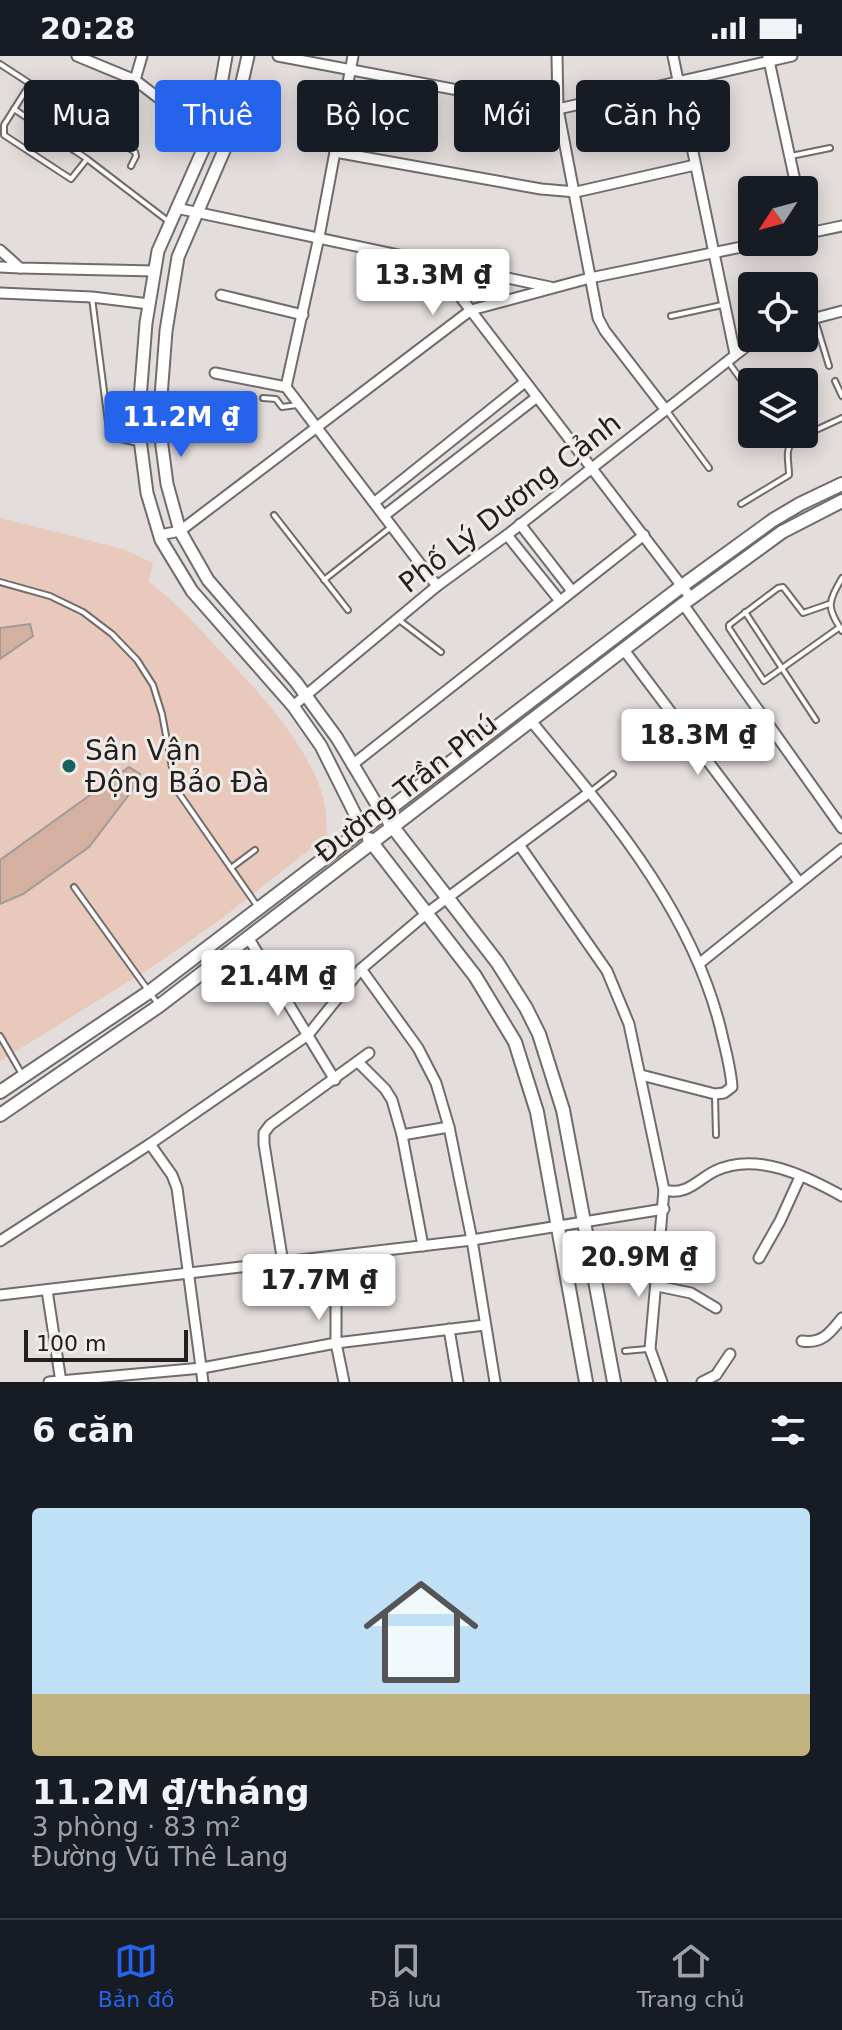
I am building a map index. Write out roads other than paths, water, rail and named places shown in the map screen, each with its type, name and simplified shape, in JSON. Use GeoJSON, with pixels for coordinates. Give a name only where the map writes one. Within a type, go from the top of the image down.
{"type":"FeatureCollection","features":[{"type":"Feature","properties":{"kind":"main road","name":"Đường Trần Phú"},"geometry":{"type":"LineString","coordinates":[[0,1092],[149,992],[773,520],[842,484]]}},
{"type":"Feature","properties":{"kind":"main road","name":"Đường Trần Phú"},"geometry":{"type":"LineString","coordinates":[[0,1115],[159,1006],[249,939],[687,601],[782,532],[842,501]]}},
{"type":"Feature","properties":{"kind":"main road"},"geometry":{"type":"LineString","coordinates":[[383,815],[505,974],[539,1034],[563,1110],[614,1382]]}},
{"type":"Feature","properties":{"kind":"main road"},"geometry":{"type":"LineString","coordinates":[[363,830],[491,999],[515,1042],[537,1112],[586,1382]]}},
{"type":"Feature","properties":{"kind":"street"},"geometry":{"type":"LineString","coordinates":[[77,56],[135,80],[142,56]]}},
{"type":"Feature","properties":{"kind":"street"},"geometry":{"type":"LineString","coordinates":[[222,80],[226,56]]}},
{"type":"Feature","properties":{"kind":"street"},"geometry":{"type":"LineString","coordinates":[[242,80],[248,56]]}},
{"type":"Feature","properties":{"kind":"street"},"geometry":{"type":"LineString","coordinates":[[278,56],[454,89]]}},
{"type":"Feature","properties":{"kind":"street"},"geometry":{"type":"LineString","coordinates":[[349,80],[353,56]]}},
{"type":"Feature","properties":{"kind":"street"},"geometry":{"type":"LineString","coordinates":[[557,56],[557,80]]}},
{"type":"Feature","properties":{"kind":"street"},"geometry":{"type":"LineString","coordinates":[[673,56],[677,80]]}},
{"type":"Feature","properties":{"kind":"street"},"geometry":{"type":"LineString","coordinates":[[685,80],[792,56]]}},
{"type":"Feature","properties":{"kind":"street"},"geometry":{"type":"LineString","coordinates":[[769,59],[793,176]]}},
{"type":"Feature","properties":{"kind":"street"},"geometry":{"type":"LineString","coordinates":[[139,83],[155,95]]}},
{"type":"Feature","properties":{"kind":"street"},"geometry":{"type":"LineString","coordinates":[[560,118],[598,318],[665,409]]}},
{"type":"Feature","properties":{"kind":"street"},"geometry":{"type":"LineString","coordinates":[[201,152],[158,251],[149,304],[138,424],[147,493],[160,535],[192,591],[293,706],[321,746],[363,830]]}},
{"type":"Feature","properties":{"kind":"street"},"geometry":{"type":"LineString","coordinates":[[222,152],[178,257],[166,331],[159,423],[167,484],[180,531],[208,580],[306,695],[337,738],[383,815]]}},
{"type":"Feature","properties":{"kind":"street"},"geometry":{"type":"LineString","coordinates":[[286,387],[335,152],[541,189],[576,192],[695,165]]}},
{"type":"Feature","properties":{"kind":"street"},"geometry":{"type":"LineString","coordinates":[[692,152],[724,304],[731,358]]}},
{"type":"Feature","properties":{"kind":"street"},"geometry":{"type":"LineString","coordinates":[[176,208],[554,288]]}},
{"type":"Feature","properties":{"kind":"street"},"geometry":{"type":"LineString","coordinates":[[818,231],[842,226]]}},
{"type":"Feature","properties":{"kind":"street"},"geometry":{"type":"LineString","coordinates":[[160,535],[180,531],[471,310],[590,278],[738,248]]}},
{"type":"Feature","properties":{"kind":"street"},"geometry":{"type":"LineString","coordinates":[[0,250],[20,268]]}},
{"type":"Feature","properties":{"kind":"street"},"geometry":{"type":"LineString","coordinates":[[433,261],[682,586],[687,601],[842,828]]}},
{"type":"Feature","properties":{"kind":"street"},"geometry":{"type":"LineString","coordinates":[[0,267],[155,271]]}},
{"type":"Feature","properties":{"kind":"street"},"geometry":{"type":"LineString","coordinates":[[0,293],[92,297],[149,304]]}},
{"type":"Feature","properties":{"kind":"street"},"geometry":{"type":"LineString","coordinates":[[221,295],[303,315]]}},
{"type":"Feature","properties":{"kind":"street"},"geometry":{"type":"LineString","coordinates":[[818,317],[842,311]]}},
{"type":"Feature","properties":{"kind":"street","name":"Phố Lý Dương Cảnh"},"geometry":{"type":"LineString","coordinates":[[293,706],[437,586],[507,535],[739,352]]}},
{"type":"Feature","properties":{"kind":"street"},"geometry":{"type":"LineString","coordinates":[[215,373],[286,387],[437,586]]}},
{"type":"Feature","properties":{"kind":"street"},"geometry":{"type":"LineString","coordinates":[[375,502],[525,382]]}},
{"type":"Feature","properties":{"kind":"street"},"geometry":{"type":"LineString","coordinates":[[385,515],[537,397]]}},
{"type":"Feature","properties":{"kind":"street"},"geometry":{"type":"LineString","coordinates":[[520,524],[572,591]]}},
{"type":"Feature","properties":{"kind":"street"},"geometry":{"type":"LineString","coordinates":[[507,535],[560,601]]}},
{"type":"Feature","properties":{"kind":"street"},"geometry":{"type":"LineString","coordinates":[[352,765],[644,535]]}},
{"type":"Feature","properties":{"kind":"street"},"geometry":{"type":"LineString","coordinates":[[624,650],[799,882]]}},
{"type":"Feature","properties":{"kind":"street"},"geometry":{"type":"LineString","coordinates":[[531,721],[590,792],[642,863],[700,963],[719,1018],[732,1087],[724,1093],[715,1094],[641,1075]]}},
{"type":"Feature","properties":{"kind":"street"},"geometry":{"type":"LineString","coordinates":[[0,1241],[150,1144],[308,1035],[361,969],[427,913],[590,792]]}},
{"type":"Feature","properties":{"kind":"street"},"geometry":{"type":"LineString","coordinates":[[520,846],[607,971],[629,1024],[664,1190],[650,1349],[662,1382]]}},
{"type":"Feature","properties":{"kind":"street"},"geometry":{"type":"LineString","coordinates":[[700,963],[842,849]]}},
{"type":"Feature","properties":{"kind":"street"},"geometry":{"type":"LineString","coordinates":[[249,939],[335,1080]]}},
{"type":"Feature","properties":{"kind":"street"},"geometry":{"type":"LineString","coordinates":[[361,969],[429,1066],[449,1127],[472,1240],[495,1382]]}},
{"type":"Feature","properties":{"kind":"street"},"geometry":{"type":"LineString","coordinates":[[283,1263],[264,1133],[270,1125],[369,1053]]}},
{"type":"Feature","properties":{"kind":"street"},"geometry":{"type":"LineString","coordinates":[[358,1062],[392,1100],[402,1135],[423,1246]]}},
{"type":"Feature","properties":{"kind":"street"},"geometry":{"type":"LineString","coordinates":[[402,1135],[449,1127]]}},
{"type":"Feature","properties":{"kind":"street"},"geometry":{"type":"LineString","coordinates":[[150,1144],[176,1181],[203,1382]]}},
{"type":"Feature","properties":{"kind":"street"},"geometry":{"type":"LineString","coordinates":[[664,1190],[674,1193],[685,1190],[715,1171],[739,1163],[764,1164],[842,1196]]}},
{"type":"Feature","properties":{"kind":"street"},"geometry":{"type":"LineString","coordinates":[[759,1258],[800,1177]]}},
{"type":"Feature","properties":{"kind":"street"},"geometry":{"type":"LineString","coordinates":[[0,1295],[472,1240],[664,1209]]}},
{"type":"Feature","properties":{"kind":"street"},"geometry":{"type":"LineString","coordinates":[[336,1257],[336,1343],[344,1382]]}},
{"type":"Feature","properties":{"kind":"street"},"geometry":{"type":"LineString","coordinates":[[657,1286],[691,1293],[716,1308]]}},
{"type":"Feature","properties":{"kind":"street"},"geometry":{"type":"LineString","coordinates":[[47,1290],[61,1381]]}},
{"type":"Feature","properties":{"kind":"street"},"geometry":{"type":"LineString","coordinates":[[802,1341],[822,1339],[842,1318]]}},
{"type":"Feature","properties":{"kind":"street"},"geometry":{"type":"LineString","coordinates":[[49,1382],[202,1368],[336,1343],[485,1325]]}},
{"type":"Feature","properties":{"kind":"street"},"geometry":{"type":"LineString","coordinates":[[446,1382],[458,1381],[449,1329]]}},
{"type":"Feature","properties":{"kind":"street"},"geometry":{"type":"LineString","coordinates":[[702,1382],[716,1375],[730,1354]]}},
{"type":"Feature","properties":{"kind":"lane"},"geometry":{"type":"LineString","coordinates":[[0,64],[24,80]]}},
{"type":"Feature","properties":{"kind":"lane"},"geometry":{"type":"LineString","coordinates":[[24,93],[4,125],[2,138],[71,179],[87,159]]}},
{"type":"Feature","properties":{"kind":"lane"},"geometry":{"type":"LineString","coordinates":[[14,109],[24,116]]}},
{"type":"Feature","properties":{"kind":"lane"},"geometry":{"type":"LineString","coordinates":[[788,157],[830,148]]}},
{"type":"Feature","properties":{"kind":"lane"},"geometry":{"type":"LineString","coordinates":[[76,152],[170,223]]}},
{"type":"Feature","properties":{"kind":"lane"},"geometry":{"type":"LineString","coordinates":[[131,166],[135,152]]}},
{"type":"Feature","properties":{"kind":"lane"},"geometry":{"type":"LineString","coordinates":[[92,297],[109,430],[116,438],[141,443]]}},
{"type":"Feature","properties":{"kind":"lane"},"geometry":{"type":"LineString","coordinates":[[671,316],[724,304]]}},
{"type":"Feature","properties":{"kind":"lane"},"geometry":{"type":"LineString","coordinates":[[818,340],[829,366]]}},
{"type":"Feature","properties":{"kind":"lane"},"geometry":{"type":"LineString","coordinates":[[731,358],[738,370]]}},
{"type":"Feature","properties":{"kind":"lane"},"geometry":{"type":"LineString","coordinates":[[835,381],[842,396]]}},
{"type":"Feature","properties":{"kind":"lane"},"geometry":{"type":"LineString","coordinates":[[263,398],[272,398],[282,407],[299,404]]}},
{"type":"Feature","properties":{"kind":"lane"},"geometry":{"type":"LineString","coordinates":[[665,409],[709,468]]}},
{"type":"Feature","properties":{"kind":"lane"},"geometry":{"type":"LineString","coordinates":[[741,504],[789,475],[788,445],[842,418]]}},
{"type":"Feature","properties":{"kind":"lane"},"geometry":{"type":"LineString","coordinates":[[274,515],[348,610]]}},
{"type":"Feature","properties":{"kind":"lane"},"geometry":{"type":"LineString","coordinates":[[324,580],[393,526]]}},
{"type":"Feature","properties":{"kind":"lane"},"geometry":{"type":"LineString","coordinates":[[829,604],[803,613],[783,587],[778,588],[729,628],[764,681],[841,629],[830,612],[829,604],[842,578]]}},
{"type":"Feature","properties":{"kind":"lane"},"geometry":{"type":"LineString","coordinates":[[0,582],[50,596],[83,612],[112,634],[137,660],[153,685],[162,714],[176,789],[259,909]]}},
{"type":"Feature","properties":{"kind":"lane"},"geometry":{"type":"LineString","coordinates":[[745,612],[816,720]]}},
{"type":"Feature","properties":{"kind":"lane"},"geometry":{"type":"LineString","coordinates":[[397,618],[441,652]]}},
{"type":"Feature","properties":{"kind":"lane"},"geometry":{"type":"LineString","coordinates":[[590,792],[613,774]]}},
{"type":"Feature","properties":{"kind":"lane"},"geometry":{"type":"LineString","coordinates":[[231,868],[255,850]]}},
{"type":"Feature","properties":{"kind":"lane"},"geometry":{"type":"LineString","coordinates":[[74,887],[159,1006]]}},
{"type":"Feature","properties":{"kind":"lane"},"geometry":{"type":"LineString","coordinates":[[0,1036],[24,1076]]}},
{"type":"Feature","properties":{"kind":"lane"},"geometry":{"type":"LineString","coordinates":[[715,1094],[716,1135]]}},
{"type":"Feature","properties":{"kind":"lane"},"geometry":{"type":"LineString","coordinates":[[625,1351],[650,1349]]}},
{"type":"Feature","properties":{"kind":"place","name":"Sân Vận Động Bảo Đà"},"geometry":{"type":"Point","coordinates":[69,766]}}]}
